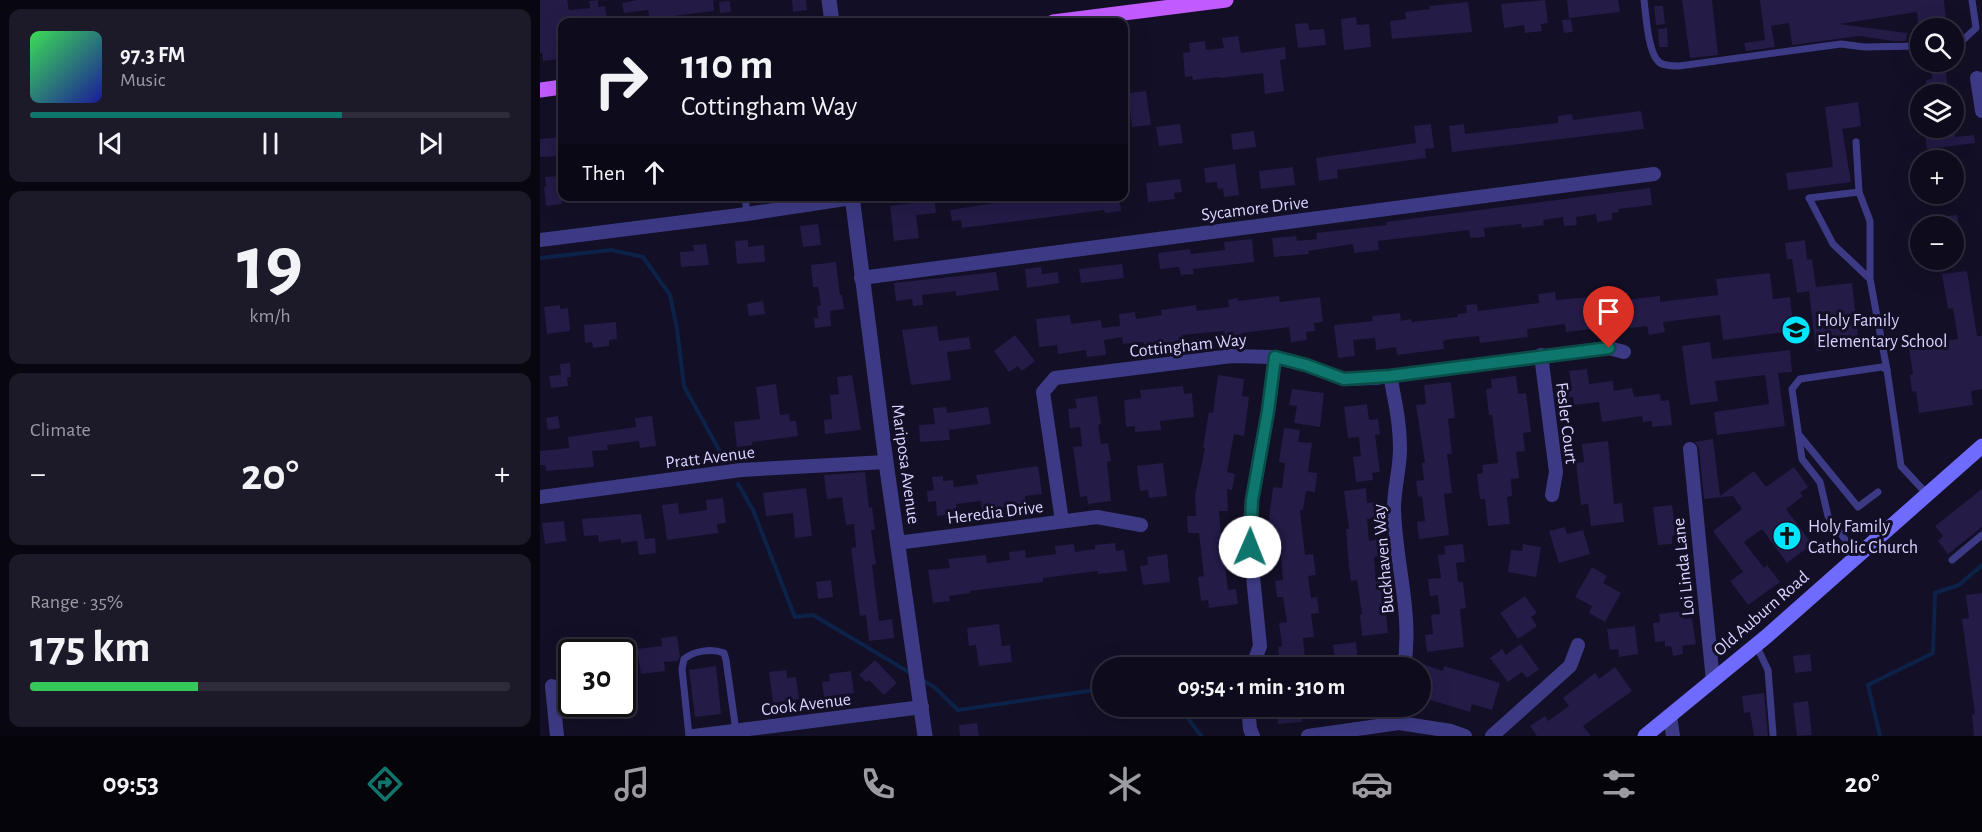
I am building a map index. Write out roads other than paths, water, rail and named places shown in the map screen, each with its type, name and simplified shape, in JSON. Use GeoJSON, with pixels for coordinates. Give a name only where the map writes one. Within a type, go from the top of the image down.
{"type":"FeatureCollection","features":[{"type":"Feature","properties":{"kind":"main road"},"geometry":{"type":"LineString","coordinates":[[1084,18],[1226,0]]}},
{"type":"Feature","properties":{"kind":"main road"},"geometry":{"type":"LineString","coordinates":[[540,90],[558,88]]}},
{"type":"Feature","properties":{"kind":"main road","name":"Old Auburn Road"},"geometry":{"type":"LineString","coordinates":[[1645,736],[1756,645],[1982,446]]}},
{"type":"Feature","properties":{"kind":"street"},"geometry":{"type":"LineString","coordinates":[[829,0],[831,18]]}},
{"type":"Feature","properties":{"kind":"street"},"geometry":{"type":"LineString","coordinates":[[1977,78],[1982,111]]}},
{"type":"Feature","properties":{"kind":"street","name":"Sycamore Drive"},"geometry":{"type":"LineString","coordinates":[[861,278],[1654,174]]}},
{"type":"Feature","properties":{"kind":"street"},"geometry":{"type":"LineString","coordinates":[[540,240],[747,214],[827,201]]}},
{"type":"Feature","properties":{"kind":"street","name":"Mariposa Avenue"},"geometry":{"type":"LineString","coordinates":[[852,201],[861,278],[925,736]]}},
{"type":"Feature","properties":{"kind":"street","name":"Cottingham Way"},"geometry":{"type":"LineString","coordinates":[[1062,521],[1043,392],[1055,378],[1232,356],[1275,357],[1344,379],[1390,376],[1540,355],[1609,348],[1624,352]]}},
{"type":"Feature","properties":{"kind":"street","name":"Fesler Court"},"geometry":{"type":"LineString","coordinates":[[1540,355],[1556,472],[1552,495]]}},
{"type":"Feature","properties":{"kind":"street"},"geometry":{"type":"LineString","coordinates":[[1256,657],[1260,646],[1250,547],[1250,524],[1275,357]]}},
{"type":"Feature","properties":{"kind":"street","name":"Buckhaven Way"},"geometry":{"type":"LineString","coordinates":[[1390,376],[1400,440],[1394,508],[1407,617],[1408,639],[1406,657]]}},
{"type":"Feature","properties":{"kind":"street","name":"Loi Linda Lane"},"geometry":{"type":"LineString","coordinates":[[1690,449],[1713,681]]}},
{"type":"Feature","properties":{"kind":"street","name":"Pratt Avenue"},"geometry":{"type":"LineString","coordinates":[[540,497],[741,470],[886,462]]}},
{"type":"Feature","properties":{"kind":"street","name":"Heredia Drive"},"geometry":{"type":"LineString","coordinates":[[897,543],[1097,517],[1141,525]]}},
{"type":"Feature","properties":{"kind":"street"},"geometry":{"type":"LineString","coordinates":[[1492,736],[1570,666],[1578,645]]}},
{"type":"Feature","properties":{"kind":"street"},"geometry":{"type":"LineString","coordinates":[[552,686],[557,736]]}},
{"type":"Feature","properties":{"kind":"street","name":"Cook Avenue"},"geometry":{"type":"LineString","coordinates":[[694,736],[921,701]]}},
{"type":"Feature","properties":{"kind":"street"},"geometry":{"type":"LineString","coordinates":[[1670,716],[1673,736]]}},
{"type":"Feature","properties":{"kind":"street"},"geometry":{"type":"LineString","coordinates":[[1249,717],[1253,736]]}},
{"type":"Feature","properties":{"kind":"street"},"geometry":{"type":"LineString","coordinates":[[1399,717],[1399,723]]}},
{"type":"Feature","properties":{"kind":"street"},"geometry":{"type":"LineString","coordinates":[[1308,736],[1399,723],[1451,731],[1466,736]]}},
{"type":"Feature","properties":{"kind":"lane"},"geometry":{"type":"LineString","coordinates":[[1644,0],[1652,52],[1658,62],[1666,66],[1841,44],[1864,47],[1910,46]]}},
{"type":"Feature","properties":{"kind":"lane"},"geometry":{"type":"LineString","coordinates":[[1964,39],[1976,28],[1972,0]]}},
{"type":"Feature","properties":{"kind":"lane"},"geometry":{"type":"LineString","coordinates":[[1856,142],[1860,192],[1870,220],[1870,279],[1887,370],[1901,466],[1926,494]]}},
{"type":"Feature","properties":{"kind":"lane"},"geometry":{"type":"LineString","coordinates":[[1860,192],[1809,198],[1833,244],[1870,279]]}},
{"type":"Feature","properties":{"kind":"lane"},"geometry":{"type":"LineString","coordinates":[[746,201],[747,214]]}},
{"type":"Feature","properties":{"kind":"lane"},"geometry":{"type":"LineString","coordinates":[[1857,556],[1828,516],[1820,482],[1802,459],[1792,389],[1800,379],[1882,367],[1887,370]]}},
{"type":"Feature","properties":{"kind":"lane"},"geometry":{"type":"LineString","coordinates":[[1799,434],[1858,507],[1878,492]]}},
{"type":"Feature","properties":{"kind":"lane"},"geometry":{"type":"LineString","coordinates":[[1952,560],[1982,535]]}},
{"type":"Feature","properties":{"kind":"lane"},"geometry":{"type":"LineString","coordinates":[[1756,645],[1768,670],[1773,734]]}},
{"type":"Feature","properties":{"kind":"lane"},"geometry":{"type":"LineString","coordinates":[[689,736],[682,669],[684,659],[692,653],[717,651],[723,653],[726,660],[736,731]]}},
{"type":"Feature","properties":{"kind":"waterway"},"geometry":{"type":"LineString","coordinates":[[540,258],[611,250],[643,257],[670,295],[684,386],[725,461]]}},
{"type":"Feature","properties":{"kind":"waterway"},"geometry":{"type":"LineString","coordinates":[[738,484],[753,510],[795,617],[813,615],[912,674]]}},
{"type":"Feature","properties":{"kind":"waterway"},"geometry":{"type":"LineString","coordinates":[[1880,736],[1868,685],[1933,653],[1935,593],[1959,585],[1982,565]]}},
{"type":"Feature","properties":{"kind":"waterway"},"geometry":{"type":"LineString","coordinates":[[921,679],[934,687],[958,710],[1092,690]]}},
{"type":"Feature","properties":{"kind":"waterway"},"geometry":{"type":"LineString","coordinates":[[1187,717],[1201,736]]}},
{"type":"Feature","properties":{"kind":"place","name":"Holy Family Elementary School"},"geometry":{"type":"Point","coordinates":[1796,330]}},
{"type":"Feature","properties":{"kind":"place","name":"Holy Family Catholic Church"},"geometry":{"type":"Point","coordinates":[1787,536]}}]}
